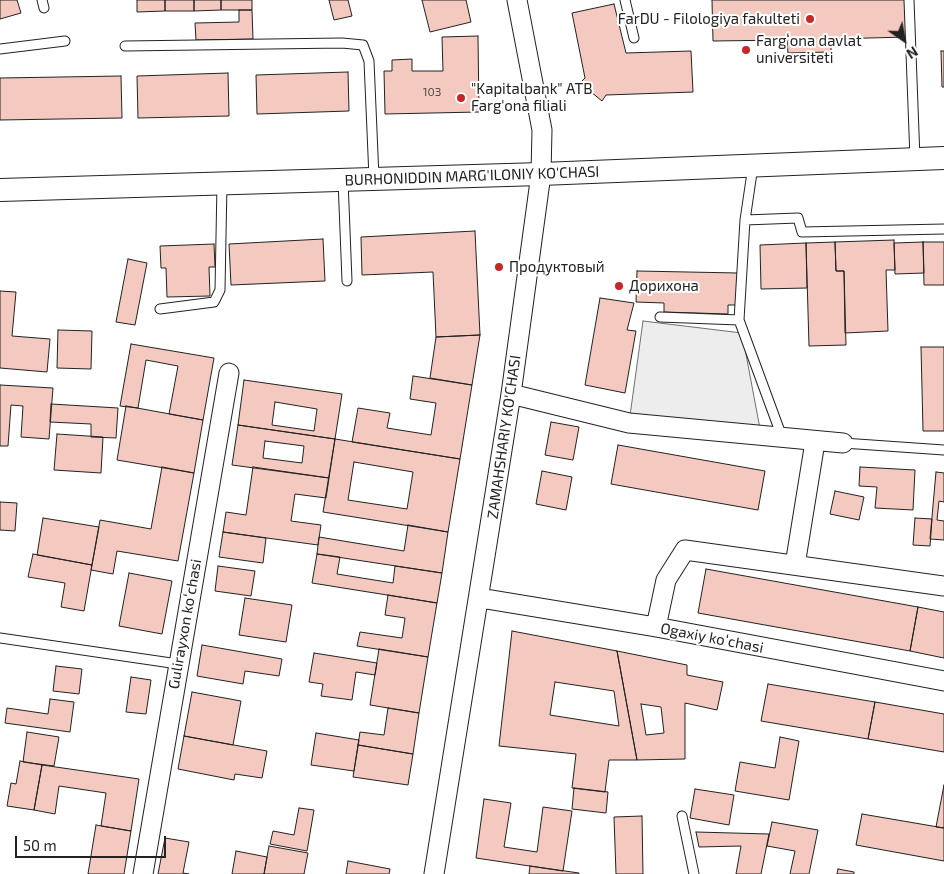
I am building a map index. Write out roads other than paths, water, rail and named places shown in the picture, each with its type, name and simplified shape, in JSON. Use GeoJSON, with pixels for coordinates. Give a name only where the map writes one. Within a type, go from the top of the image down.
{"type":"FeatureCollection","features":[{"type":"Feature","properties":{"kind":"street","name":"ZAMAHSHARIY KO'CHASI"},"geometry":{"type":"LineString","coordinates":[[434,874],[480,598],[511,394],[541,174],[542,130],[517,0]]}},
{"type":"Feature","properties":{"kind":"street","name":"BURHONIDDIN MARG'ILONIY KO'CHASI"},"geometry":{"type":"LineString","coordinates":[[0,190],[541,174],[944,158]]}},
{"type":"Feature","properties":{"kind":"street","name":"Gulirayxon koʻchasi"},"geometry":{"type":"LineString","coordinates":[[143,874],[229,373]]}},
{"type":"Feature","properties":{"kind":"street"},"geometry":{"type":"LineString","coordinates":[[511,394],[630,423],[815,442],[842,443]]}},
{"type":"Feature","properties":{"kind":"street"},"geometry":{"type":"LineString","coordinates":[[795,565],[815,442]]}},
{"type":"Feature","properties":{"kind":"street"},"geometry":{"type":"LineString","coordinates":[[656,627],[666,580],[685,550],[944,586]]}},
{"type":"Feature","properties":{"kind":"street","name":"Ogaxiy koʻchasi"},"geometry":{"type":"LineString","coordinates":[[480,598],[656,627],[944,681]]}},
{"type":"Feature","properties":{"kind":"lane"},"geometry":{"type":"LineString","coordinates":[[625,0],[634,38]]}},
{"type":"Feature","properties":{"kind":"lane"},"geometry":{"type":"LineString","coordinates":[[910,0],[914,159]]}},
{"type":"Feature","properties":{"kind":"lane"},"geometry":{"type":"LineString","coordinates":[[0,49],[65,40]]}},
{"type":"Feature","properties":{"kind":"lane"},"geometry":{"type":"LineString","coordinates":[[125,46],[342,43],[363,45],[370,61],[374,179]]}},
{"type":"Feature","properties":{"kind":"lane"},"geometry":{"type":"LineString","coordinates":[[753,166],[745,220],[739,320],[783,438]]}},
{"type":"Feature","properties":{"kind":"lane"},"geometry":{"type":"LineString","coordinates":[[343,180],[347,281]]}},
{"type":"Feature","properties":{"kind":"lane"},"geometry":{"type":"LineString","coordinates":[[160,309],[214,302],[220,290],[222,183]]}},
{"type":"Feature","properties":{"kind":"lane"},"geometry":{"type":"LineString","coordinates":[[745,220],[798,218],[802,232],[944,229]]}},
{"type":"Feature","properties":{"kind":"lane"},"geometry":{"type":"LineString","coordinates":[[660,318],[739,320]]}},
{"type":"Feature","properties":{"kind":"lane"},"geometry":{"type":"LineString","coordinates":[[842,443],[944,450]]}},
{"type":"Feature","properties":{"kind":"lane"},"geometry":{"type":"LineString","coordinates":[[0,638],[178,664]]}},
{"type":"Feature","properties":{"kind":"lane"},"geometry":{"type":"LineString","coordinates":[[682,816],[694,874]]}},
{"type":"Feature","properties":{"kind":"place","name":"FarDU - Filologiya fakulteti"},"geometry":{"type":"Point","coordinates":[810,19]}},
{"type":"Feature","properties":{"kind":"place","name":"Fargʻona davlat universiteti"},"geometry":{"type":"Point","coordinates":[746,50]}},
{"type":"Feature","properties":{"kind":"place","name":"\"Kapitalbank\" АТB Farg'ona filiali"},"geometry":{"type":"Point","coordinates":[461,98]}},
{"type":"Feature","properties":{"kind":"place","name":"Продуктовый"},"geometry":{"type":"Point","coordinates":[499,267]}},
{"type":"Feature","properties":{"kind":"place","name":"Дорихона"},"geometry":{"type":"Point","coordinates":[619,286]}}]}
